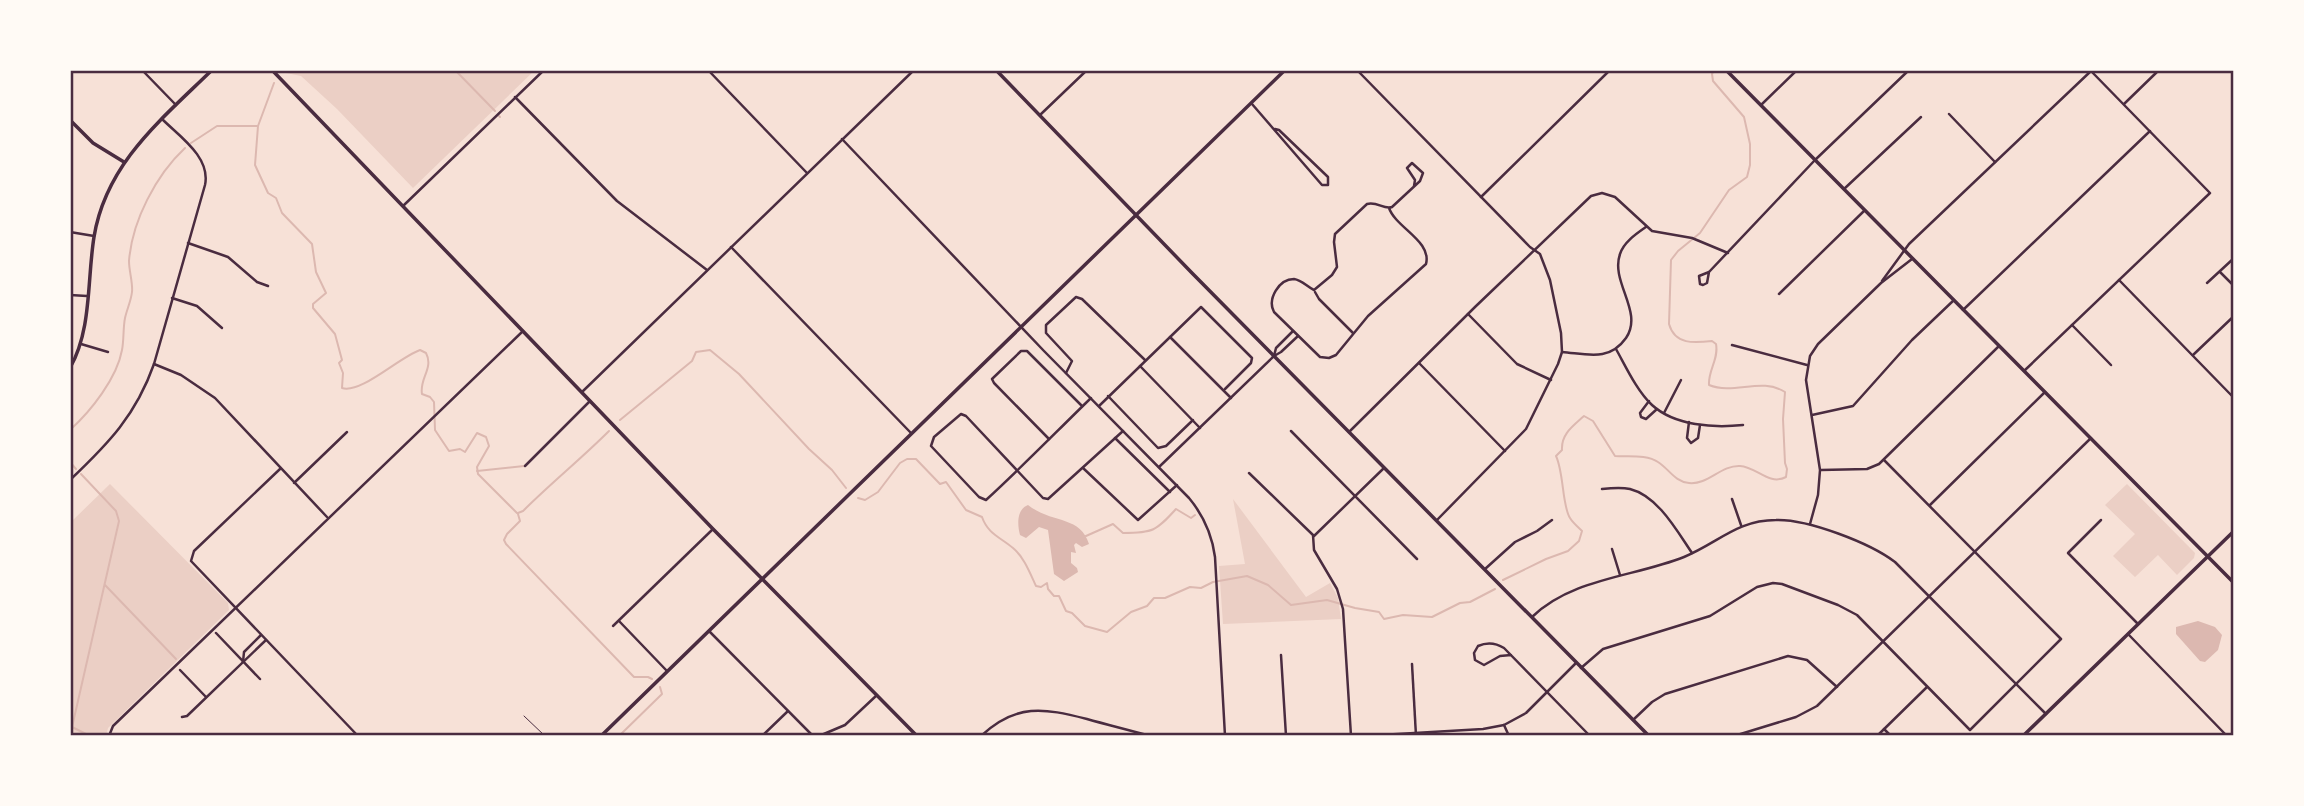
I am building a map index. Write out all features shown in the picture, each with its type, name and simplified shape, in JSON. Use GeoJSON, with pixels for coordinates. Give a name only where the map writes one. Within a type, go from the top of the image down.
{"type":"FeatureCollection","features":[{"type":"Feature","properties":{"kind":"main road"},"geometry":{"type":"LineString","coordinates":[[70,368],[80,344],[94,236],[106,195],[124,162],[143,137],[212,70]]}},
{"type":"Feature","properties":{"kind":"main road"},"geometry":{"type":"LineString","coordinates":[[272,70],[713,529],[917,736]]}},
{"type":"Feature","properties":{"kind":"main road"},"geometry":{"type":"LineString","coordinates":[[996,70],[1135,215],[1649,736]]}},
{"type":"Feature","properties":{"kind":"main road"},"geometry":{"type":"LineString","coordinates":[[601,736],[1285,70]]}},
{"type":"Feature","properties":{"kind":"main road"},"geometry":{"type":"LineString","coordinates":[[1726,70],[2234,583]]}},
{"type":"Feature","properties":{"kind":"main road"},"geometry":{"type":"LineString","coordinates":[[70,120],[93,143],[124,162]]}},
{"type":"Feature","properties":{"kind":"main road"},"geometry":{"type":"LineString","coordinates":[[2023,736],[2234,531]]}},
{"type":"Feature","properties":{"kind":"street"},"geometry":{"type":"LineString","coordinates":[[142,70],[176,105]]}},
{"type":"Feature","properties":{"kind":"street"},"geometry":{"type":"LineString","coordinates":[[403,206],[544,70]]}},
{"type":"Feature","properties":{"kind":"street"},"geometry":{"type":"LineString","coordinates":[[708,70],[807,173]]}},
{"type":"Feature","properties":{"kind":"street"},"geometry":{"type":"LineString","coordinates":[[582,392],[914,70]]}},
{"type":"Feature","properties":{"kind":"street"},"geometry":{"type":"LineString","coordinates":[[1040,116],[1087,70]]}},
{"type":"Feature","properties":{"kind":"street"},"geometry":{"type":"LineString","coordinates":[[1357,70],[1540,254],[1559,316],[1562,352],[1528,426],[1506,452],[1436,520]]}},
{"type":"Feature","properties":{"kind":"street"},"geometry":{"type":"LineString","coordinates":[[1482,197],[1610,70]]}},
{"type":"Feature","properties":{"kind":"street"},"geometry":{"type":"LineString","coordinates":[[1761,105],[1797,70]]}},
{"type":"Feature","properties":{"kind":"street"},"geometry":{"type":"LineString","coordinates":[[1709,272],[1815,160],[1909,70]]}},
{"type":"Feature","properties":{"kind":"street"},"geometry":{"type":"LineString","coordinates":[[1881,283],[1905,250],[2091,70],[2210,192],[2024,371]]}},
{"type":"Feature","properties":{"kind":"street"},"geometry":{"type":"LineString","coordinates":[[2124,104],[2159,70]]}},
{"type":"Feature","properties":{"kind":"street"},"geometry":{"type":"LineString","coordinates":[[515,97],[617,201],[707,270]]}},
{"type":"Feature","properties":{"kind":"street"},"geometry":{"type":"LineString","coordinates":[[1251,103],[1322,185],[1328,185],[1328,177],[1290,145]]}},
{"type":"Feature","properties":{"kind":"street"},"geometry":{"type":"LineString","coordinates":[[1949,114],[1995,162]]}},
{"type":"Feature","properties":{"kind":"street"},"geometry":{"type":"LineString","coordinates":[[1844,190],[1921,117]]}},
{"type":"Feature","properties":{"kind":"street"},"geometry":{"type":"LineString","coordinates":[[70,480],[122,427],[139,400],[154,363],[205,185],[206,171],[199,156],[162,118]]}},
{"type":"Feature","properties":{"kind":"street"},"geometry":{"type":"LineString","coordinates":[[1964,310],[2150,131]]}},
{"type":"Feature","properties":{"kind":"street"},"geometry":{"type":"LineString","coordinates":[[842,139],[1197,507],[1208,526],[1213,544],[1226,736]]}},
{"type":"Feature","properties":{"kind":"street"},"geometry":{"type":"LineString","coordinates":[[1389,208],[1414,186],[1423,178],[1423,173],[1415,164],[1410,163],[1407,168],[1415,180],[1414,186]]}},
{"type":"Feature","properties":{"kind":"street"},"geometry":{"type":"LineString","coordinates":[[1349,432],[1589,198],[1602,193],[1610,194],[1646,227],[1662,235],[1699,240],[1728,253]]}},
{"type":"Feature","properties":{"kind":"street"},"geometry":{"type":"LineString","coordinates":[[1315,290],[1337,267],[1334,242],[1337,232],[1367,204],[1375,203],[1389,208],[1392,216],[1424,248],[1427,259],[1419,272],[1384,301],[1336,355],[1329,358],[1317,355],[1274,312],[1271,301],[1274,293],[1289,280],[1300,281],[1315,290],[1319,299],[1353,333]]}},
{"type":"Feature","properties":{"kind":"street"},"geometry":{"type":"LineString","coordinates":[[1779,294],[1865,210]]}},
{"type":"Feature","properties":{"kind":"street"},"geometry":{"type":"LineString","coordinates":[[1562,352],[1598,356],[1616,349],[1628,335],[1632,324],[1619,272],[1619,256],[1628,242],[1646,227]]}},
{"type":"Feature","properties":{"kind":"street"},"geometry":{"type":"LineString","coordinates":[[70,232],[94,236]]}},
{"type":"Feature","properties":{"kind":"street"},"geometry":{"type":"LineString","coordinates":[[188,243],[228,257],[257,282],[268,286]]}},
{"type":"Feature","properties":{"kind":"street"},"geometry":{"type":"LineString","coordinates":[[731,247],[912,434]]}},
{"type":"Feature","properties":{"kind":"street"},"geometry":{"type":"LineString","coordinates":[[1810,524],[1818,495],[1820,470],[1806,380],[1807,365],[1818,344],[1881,283],[1913,258]]}},
{"type":"Feature","properties":{"kind":"street"},"geometry":{"type":"LineString","coordinates":[[2207,283],[2233,259]]}},
{"type":"Feature","properties":{"kind":"street"},"geometry":{"type":"LineString","coordinates":[[2220,272],[2234,286]]}},
{"type":"Feature","properties":{"kind":"street"},"geometry":{"type":"LineString","coordinates":[[2119,280],[2234,398]]}},
{"type":"Feature","properties":{"kind":"street"},"geometry":{"type":"LineString","coordinates":[[70,295],[88,296]]}},
{"type":"Feature","properties":{"kind":"street"},"geometry":{"type":"LineString","coordinates":[[1066,373],[1072,361],[1046,333],[1046,325],[1076,297],[1082,299],[1145,360]]}},
{"type":"Feature","properties":{"kind":"street"},"geometry":{"type":"LineString","coordinates":[[172,298],[197,306],[222,328]]}},
{"type":"Feature","properties":{"kind":"street"},"geometry":{"type":"LineString","coordinates":[[1812,415],[1853,406],[1912,340],[1954,300]]}},
{"type":"Feature","properties":{"kind":"street"},"geometry":{"type":"LineString","coordinates":[[1099,406],[1201,307],[1251,357],[1251,363],[1225,389]]}},
{"type":"Feature","properties":{"kind":"street"},"geometry":{"type":"LineString","coordinates":[[1468,314],[1517,364],[1551,380]]}},
{"type":"Feature","properties":{"kind":"street"},"geometry":{"type":"LineString","coordinates":[[2192,356],[2234,316]]}},
{"type":"Feature","properties":{"kind":"street"},"geometry":{"type":"LineString","coordinates":[[2072,326],[2111,365]]}},
{"type":"Feature","properties":{"kind":"street"},"geometry":{"type":"LineString","coordinates":[[109,736],[113,726],[523,331]]}},
{"type":"Feature","properties":{"kind":"street"},"geometry":{"type":"LineString","coordinates":[[1274,356],[1276,348],[1293,331]]}},
{"type":"Feature","properties":{"kind":"street"},"geometry":{"type":"LineString","coordinates":[[1159,467],[1298,336]]}},
{"type":"Feature","properties":{"kind":"street"},"geometry":{"type":"LineString","coordinates":[[1170,337],[1225,389],[1231,398]]}},
{"type":"Feature","properties":{"kind":"street"},"geometry":{"type":"LineString","coordinates":[[80,344],[108,352]]}},
{"type":"Feature","properties":{"kind":"street"},"geometry":{"type":"LineString","coordinates":[[1732,345],[1807,365]]}},
{"type":"Feature","properties":{"kind":"street"},"geometry":{"type":"LineString","coordinates":[[1820,470],[1867,469],[1884,460],[1999,346]]}},
{"type":"Feature","properties":{"kind":"street"},"geometry":{"type":"LineString","coordinates":[[1616,349],[1648,401],[1657,409],[1700,425],[1743,425]]}},
{"type":"Feature","properties":{"kind":"street"},"geometry":{"type":"LineString","coordinates":[[1049,439],[992,379],[1021,351],[1027,351],[1083,407]]}},
{"type":"Feature","properties":{"kind":"street"},"geometry":{"type":"LineString","coordinates":[[154,363],[181,375],[212,395],[328,518]]}},
{"type":"Feature","properties":{"kind":"street"},"geometry":{"type":"LineString","coordinates":[[1419,363],[1506,452]]}},
{"type":"Feature","properties":{"kind":"street"},"geometry":{"type":"LineString","coordinates":[[1140,366],[1200,428]]}},
{"type":"Feature","properties":{"kind":"street"},"geometry":{"type":"LineString","coordinates":[[1664,413],[1681,380]]}},
{"type":"Feature","properties":{"kind":"street"},"geometry":{"type":"LineString","coordinates":[[2230,395],[2234,391]]}},
{"type":"Feature","properties":{"kind":"street"},"geometry":{"type":"LineString","coordinates":[[1929,506],[2045,392]]}},
{"type":"Feature","properties":{"kind":"street"},"geometry":{"type":"LineString","coordinates":[[1108,396],[1158,448],[1166,446],[1193,420]]}},
{"type":"Feature","properties":{"kind":"street"},"geometry":{"type":"LineString","coordinates":[[1091,398],[1083,407],[1049,439],[1016,469],[984,499],[931,446],[931,442],[961,414],[1016,469],[1043,498],[1048,499],[1123,430]]}},
{"type":"Feature","properties":{"kind":"street"},"geometry":{"type":"LineString","coordinates":[[525,466],[590,401]]}},
{"type":"Feature","properties":{"kind":"street"},"geometry":{"type":"LineString","coordinates":[[1648,401],[1640,413],[1641,417],[1646,419],[1657,409]]}},
{"type":"Feature","properties":{"kind":"street"},"geometry":{"type":"LineString","coordinates":[[1689,422],[1687,438],[1691,443],[1698,438],[1700,425]]}},
{"type":"Feature","properties":{"kind":"street"},"geometry":{"type":"LineString","coordinates":[[1291,431],[1417,559]]}},
{"type":"Feature","properties":{"kind":"street"},"geometry":{"type":"LineString","coordinates":[[294,483],[347,432]]}},
{"type":"Feature","properties":{"kind":"street"},"geometry":{"type":"LineString","coordinates":[[1115,438],[1170,492]]}},
{"type":"Feature","properties":{"kind":"street"},"geometry":{"type":"LineString","coordinates":[[1734,736],[1801,715],[1817,706],[2091,438]]}},
{"type":"Feature","properties":{"kind":"street"},"geometry":{"type":"LineString","coordinates":[[1581,668],[1603,649],[1710,616],[1757,587],[1773,583],[1797,589],[1850,610],[1970,730],[2061,639],[1884,460]]}},
{"type":"Feature","properties":{"kind":"street"},"geometry":{"type":"LineString","coordinates":[[1083,468],[1138,520],[1177,485]]}},
{"type":"Feature","properties":{"kind":"street"},"geometry":{"type":"LineString","coordinates":[[1314,536],[1384,468]]}},
{"type":"Feature","properties":{"kind":"street"},"geometry":{"type":"LineString","coordinates":[[280,469],[194,551],[191,559],[358,736]]}},
{"type":"Feature","properties":{"kind":"street"},"geometry":{"type":"LineString","coordinates":[[1249,473],[1314,536],[1315,552],[1339,595],[1343,609],[1351,736]]}},
{"type":"Feature","properties":{"kind":"street"},"geometry":{"type":"LineString","coordinates":[[1602,489],[1628,488],[1647,496],[1692,553]]}},
{"type":"Feature","properties":{"kind":"street"},"geometry":{"type":"LineString","coordinates":[[1732,499],[1741,525]]}},
{"type":"Feature","properties":{"kind":"street"},"geometry":{"type":"LineString","coordinates":[[1532,617],[1552,600],[1692,553],[1741,525],[1784,519],[1810,524],[1888,557],[2046,714]]}},
{"type":"Feature","properties":{"kind":"street"},"geometry":{"type":"LineString","coordinates":[[1485,570],[1515,542],[1552,520]]}},
{"type":"Feature","properties":{"kind":"street"},"geometry":{"type":"LineString","coordinates":[[2101,520],[2068,553],[2138,624]]}},
{"type":"Feature","properties":{"kind":"street"},"geometry":{"type":"LineString","coordinates":[[613,626],[713,529]]}},
{"type":"Feature","properties":{"kind":"street"},"geometry":{"type":"LineString","coordinates":[[1612,549],[1620,575]]}},
{"type":"Feature","properties":{"kind":"street"},"geometry":{"type":"LineString","coordinates":[[619,621],[667,671]]}},
{"type":"Feature","properties":{"kind":"street"},"geometry":{"type":"LineString","coordinates":[[709,631],[813,736]]}},
{"type":"Feature","properties":{"kind":"street"},"geometry":{"type":"LineString","coordinates":[[216,634],[260,679]]}},
{"type":"Feature","properties":{"kind":"street"},"geometry":{"type":"LineString","coordinates":[[2128,634],[2227,736]]}},
{"type":"Feature","properties":{"kind":"street"},"geometry":{"type":"LineString","coordinates":[[243,662],[244,652],[261,635]]}},
{"type":"Feature","properties":{"kind":"street"},"geometry":{"type":"LineString","coordinates":[[182,717],[187,716],[266,640]]}},
{"type":"Feature","properties":{"kind":"street"},"geometry":{"type":"LineString","coordinates":[[1511,655],[1500,656],[1484,665],[1475,660],[1474,653],[1478,646],[1501,646],[1511,655],[1590,736]]}},
{"type":"Feature","properties":{"kind":"street"},"geometry":{"type":"LineString","coordinates":[[1281,655],[1286,736]]}},
{"type":"Feature","properties":{"kind":"street"},"geometry":{"type":"LineString","coordinates":[[1633,720],[1665,694],[1788,656],[1807,660],[1837,687]]}},
{"type":"Feature","properties":{"kind":"street"},"geometry":{"type":"LineString","coordinates":[[1363,736],[1483,729],[1504,725],[1521,716],[1576,663]]}},
{"type":"Feature","properties":{"kind":"street"},"geometry":{"type":"LineString","coordinates":[[1412,664],[1416,734]]}},
{"type":"Feature","properties":{"kind":"street"},"geometry":{"type":"LineString","coordinates":[[180,670],[206,697]]}},
{"type":"Feature","properties":{"kind":"street"},"geometry":{"type":"LineString","coordinates":[[1877,736],[1927,687]]}},
{"type":"Feature","properties":{"kind":"street"},"geometry":{"type":"LineString","coordinates":[[819,736],[845,724],[877,695]]}},
{"type":"Feature","properties":{"kind":"street"},"geometry":{"type":"LineString","coordinates":[[981,736],[994,724],[1011,715],[1040,710],[1059,712],[1150,736]]}},
{"type":"Feature","properties":{"kind":"street"},"geometry":{"type":"LineString","coordinates":[[762,736],[788,711]]}},
{"type":"Feature","properties":{"kind":"street"},"geometry":{"type":"LineString","coordinates":[[1504,725],[1509,736]]}},
{"type":"Feature","properties":{"kind":"street"},"geometry":{"type":"LineString","coordinates":[[1884,729],[1891,736]]}},
{"type":"Feature","properties":{"kind":"lane"},"geometry":{"type":"LineString","coordinates":[[524,716],[545,736]]}},
{"type":"Feature","properties":{"kind":"shaded area"},"geometry":{"type":"Polygon","coordinates":[[[287,70],[535,70],[413,188],[337,109],[301,76],[286,73],[287,70]]]}},
{"type":"Feature","properties":{"kind":"shaded area"},"geometry":{"type":"Polygon","coordinates":[[[110,484],[228,603],[229,610],[108,728],[106,736],[70,736],[70,523],[110,484]]]}},
{"type":"Feature","properties":{"kind":"shaded area"},"geometry":{"type":"Polygon","coordinates":[[[2127,484],[2195,553],[2194,558],[2177,575],[2158,555],[2135,577],[2113,556],[2135,534],[2105,505],[2127,484]]]}},
{"type":"Feature","properties":{"kind":"shaded area"},"geometry":{"type":"Polygon","coordinates":[[[1233,499],[1306,597],[1330,583],[1338,598],[1341,619],[1223,624],[1219,566],[1245,564],[1233,499]]]}},
{"type":"Feature","properties":{"kind":"shaded area"},"geometry":{"type":"Polygon","coordinates":[[[1028,505],[1072,524],[1085,535],[1089,544],[1082,547],[1076,543],[1076,553],[1071,552],[1071,563],[1078,572],[1064,581],[1054,574],[1048,530],[1039,527],[1026,538],[1020,535],[1019,517],[1028,505]]]}},
{"type":"Feature","properties":{"kind":"shaded area"},"geometry":{"type":"Polygon","coordinates":[[[2198,621],[2215,627],[2222,635],[2218,650],[2205,662],[2200,661],[2176,634],[2176,627],[2198,621]]]}},
{"type":"Feature","properties":{"kind":"waterway"},"geometry":{"type":"LineString","coordinates":[[455,70],[495,111]]}},
{"type":"Feature","properties":{"kind":"waterway"},"geometry":{"type":"LineString","coordinates":[[1503,580],[1568,551],[1579,541],[1582,531],[1567,513],[1556,456],[1562,450],[1566,435],[1584,416],[1593,421],[1615,456],[1654,459],[1684,482],[1696,483],[1740,466],[1768,478],[1786,477],[1783,419],[1785,392],[1767,386],[1718,388],[1709,385],[1716,344],[1712,341],[1692,342],[1680,339],[1669,324],[1671,260],[1700,233],[1729,190],[1747,177],[1750,165],[1750,144],[1744,117],[1713,81],[1714,70]]}},
{"type":"Feature","properties":{"kind":"waterway"},"geometry":{"type":"LineString","coordinates":[[274,83],[258,126],[255,165],[268,193],[276,198],[282,213],[312,244],[316,272],[326,293],[313,304],[313,308],[335,334],[342,360],[339,363],[343,373],[342,388],[359,386],[420,350],[426,353],[428,364],[422,383],[422,394],[434,402],[435,430],[449,451],[460,449],[465,452],[477,433],[486,437],[489,446],[477,467],[478,474],[517,513]]}},
{"type":"Feature","properties":{"kind":"waterway"},"geometry":{"type":"LineString","coordinates":[[191,143],[217,126],[257,126]]}},
{"type":"Feature","properties":{"kind":"waterway"},"geometry":{"type":"LineString","coordinates":[[70,430],[102,393],[115,372],[123,346],[125,318],[132,292],[129,261],[135,230],[155,185],[185,148]]}},
{"type":"Feature","properties":{"kind":"waterway"},"geometry":{"type":"LineString","coordinates":[[620,420],[692,361],[696,352],[710,350],[739,374],[832,470],[846,488]]}},
{"type":"Feature","properties":{"kind":"waterway"},"geometry":{"type":"LineString","coordinates":[[518,513],[609,431]]}},
{"type":"Feature","properties":{"kind":"waterway"},"geometry":{"type":"LineString","coordinates":[[858,498],[865,500],[878,492],[900,463],[907,459],[916,459],[940,484],[946,482],[966,510],[982,517],[991,531],[1017,552],[1036,586],[1041,587],[1047,583],[1054,596],[1059,596],[1066,611],[1072,613],[1085,626],[1107,632],[1131,612],[1147,606],[1154,598],[1165,598],[1190,587],[1201,588],[1213,582],[1247,576],[1268,585],[1291,605],[1327,600],[1379,612],[1384,619],[1403,615],[1432,617],[1495,589]]}},
{"type":"Feature","properties":{"kind":"waterway"},"geometry":{"type":"LineString","coordinates":[[70,462],[76,469]]}},
{"type":"Feature","properties":{"kind":"waterway"},"geometry":{"type":"LineString","coordinates":[[477,471],[524,466]]}},
{"type":"Feature","properties":{"kind":"waterway"},"geometry":{"type":"LineString","coordinates":[[70,736],[119,521],[116,511],[81,474]]}},
{"type":"Feature","properties":{"kind":"waterway"},"geometry":{"type":"LineString","coordinates":[[1086,536],[1113,524],[1123,533],[1148,531],[1164,522],[1176,509],[1191,518],[1195,515]]}},
{"type":"Feature","properties":{"kind":"waterway"},"geometry":{"type":"LineString","coordinates":[[518,514],[520,521],[507,534],[504,540],[506,544],[634,677],[652,679]]}},
{"type":"Feature","properties":{"kind":"waterway"},"geometry":{"type":"LineString","coordinates":[[105,585],[176,659]]}},
{"type":"Feature","properties":{"kind":"waterway"},"geometry":{"type":"LineString","coordinates":[[619,736],[662,694],[660,687]]}},
{"type":"Feature","properties":{"kind":"waterway"},"geometry":{"type":"LineString","coordinates":[[72,727],[90,736]]}}]}
